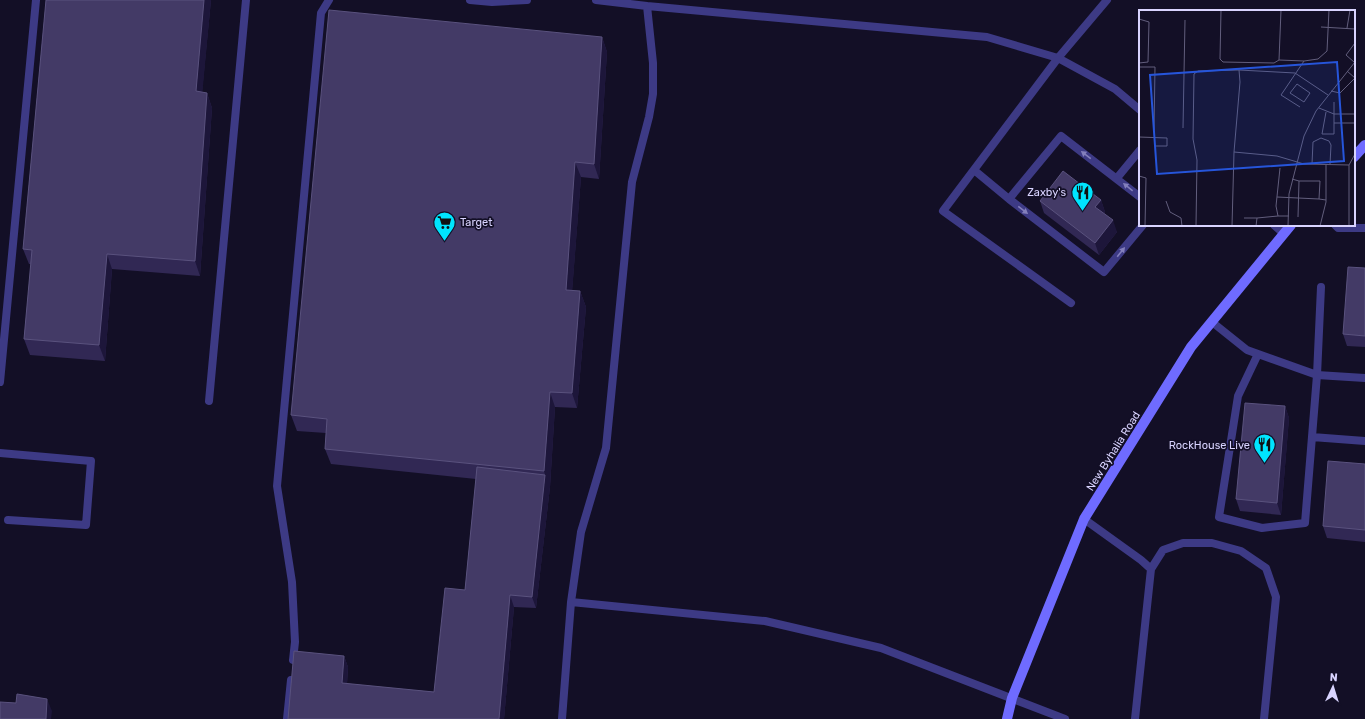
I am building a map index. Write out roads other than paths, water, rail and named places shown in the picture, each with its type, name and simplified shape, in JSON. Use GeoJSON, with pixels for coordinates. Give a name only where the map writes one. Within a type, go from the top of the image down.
{"type":"FeatureCollection","features":[{"type":"Feature","properties":{"kind":"main road"},"geometry":{"type":"LineString","coordinates":[[1355,156],[1365,146]]}},
{"type":"Feature","properties":{"kind":"main road","name":"New Byhalia Road"},"geometry":{"type":"LineString","coordinates":[[1007,719],[1012,698],[1084,519],[1191,347],[1290,226]]}},
{"type":"Feature","properties":{"kind":"lane"},"geometry":{"type":"LineString","coordinates":[[0,382],[36,0]]}},
{"type":"Feature","properties":{"kind":"lane"},"geometry":{"type":"LineString","coordinates":[[209,401],[246,0]]}},
{"type":"Feature","properties":{"kind":"lane"},"geometry":{"type":"LineString","coordinates":[[287,719],[295,642],[292,582],[277,486],[322,13],[329,0]]}},
{"type":"Feature","properties":{"kind":"lane"},"geometry":{"type":"LineString","coordinates":[[470,0],[492,2],[527,0]]}},
{"type":"Feature","properties":{"kind":"lane"},"geometry":{"type":"LineString","coordinates":[[596,0],[646,6],[987,37],[1058,58],[1115,89],[1139,109]]}},
{"type":"Feature","properties":{"kind":"lane"},"geometry":{"type":"LineString","coordinates":[[1071,303],[943,211],[1058,58],[1106,0]]}},
{"type":"Feature","properties":{"kind":"lane"},"geometry":{"type":"LineString","coordinates":[[562,719],[571,602],[581,532],[606,448],[632,182],[649,117],[653,94],[653,63],[646,6]]}},
{"type":"Feature","properties":{"kind":"lane"},"geometry":{"type":"LineString","coordinates":[[1008,199],[1061,136],[1139,196]]}},
{"type":"Feature","properties":{"kind":"lane"},"geometry":{"type":"LineString","coordinates":[[1117,178],[1139,151]]}},
{"type":"Feature","properties":{"kind":"lane"},"geometry":{"type":"LineString","coordinates":[[974,170],[1008,199],[1104,272],[1141,226]]}},
{"type":"Feature","properties":{"kind":"lane"},"geometry":{"type":"LineString","coordinates":[[1275,226],[1283,233]]}},
{"type":"Feature","properties":{"kind":"lane"},"geometry":{"type":"LineString","coordinates":[[1336,226],[1338,228],[1365,228]]}},
{"type":"Feature","properties":{"kind":"lane"},"geometry":{"type":"LineString","coordinates":[[1258,354],[1238,396],[1219,517],[1262,528],[1305,522],[1317,375],[1321,287]]}},
{"type":"Feature","properties":{"kind":"lane"},"geometry":{"type":"LineString","coordinates":[[1212,322],[1247,350],[1317,375],[1365,378]]}},
{"type":"Feature","properties":{"kind":"lane"},"geometry":{"type":"LineString","coordinates":[[1312,437],[1365,441]]}},
{"type":"Feature","properties":{"kind":"lane"},"geometry":{"type":"LineString","coordinates":[[0,452],[92,461],[86,525],[8,520]]}},
{"type":"Feature","properties":{"kind":"lane"},"geometry":{"type":"LineString","coordinates":[[1084,519],[1141,560],[1151,569]]}},
{"type":"Feature","properties":{"kind":"lane"},"geometry":{"type":"LineString","coordinates":[[1135,719],[1151,569],[1163,550],[1183,543],[1212,543],[1241,551],[1266,568],[1276,597],[1264,719]]}},
{"type":"Feature","properties":{"kind":"lane"},"geometry":{"type":"LineString","coordinates":[[571,602],[765,621],[881,648],[1065,719]]}},
{"type":"Feature","properties":{"kind":"place","name":"Zaxby's"},"geometry":{"type":"Point","coordinates":[1082,212]}},
{"type":"Feature","properties":{"kind":"place","name":"Target"},"geometry":{"type":"Point","coordinates":[445,242]}},
{"type":"Feature","properties":{"kind":"place","name":"RockHouse Live"},"geometry":{"type":"Point","coordinates":[1265,464]}}]}
